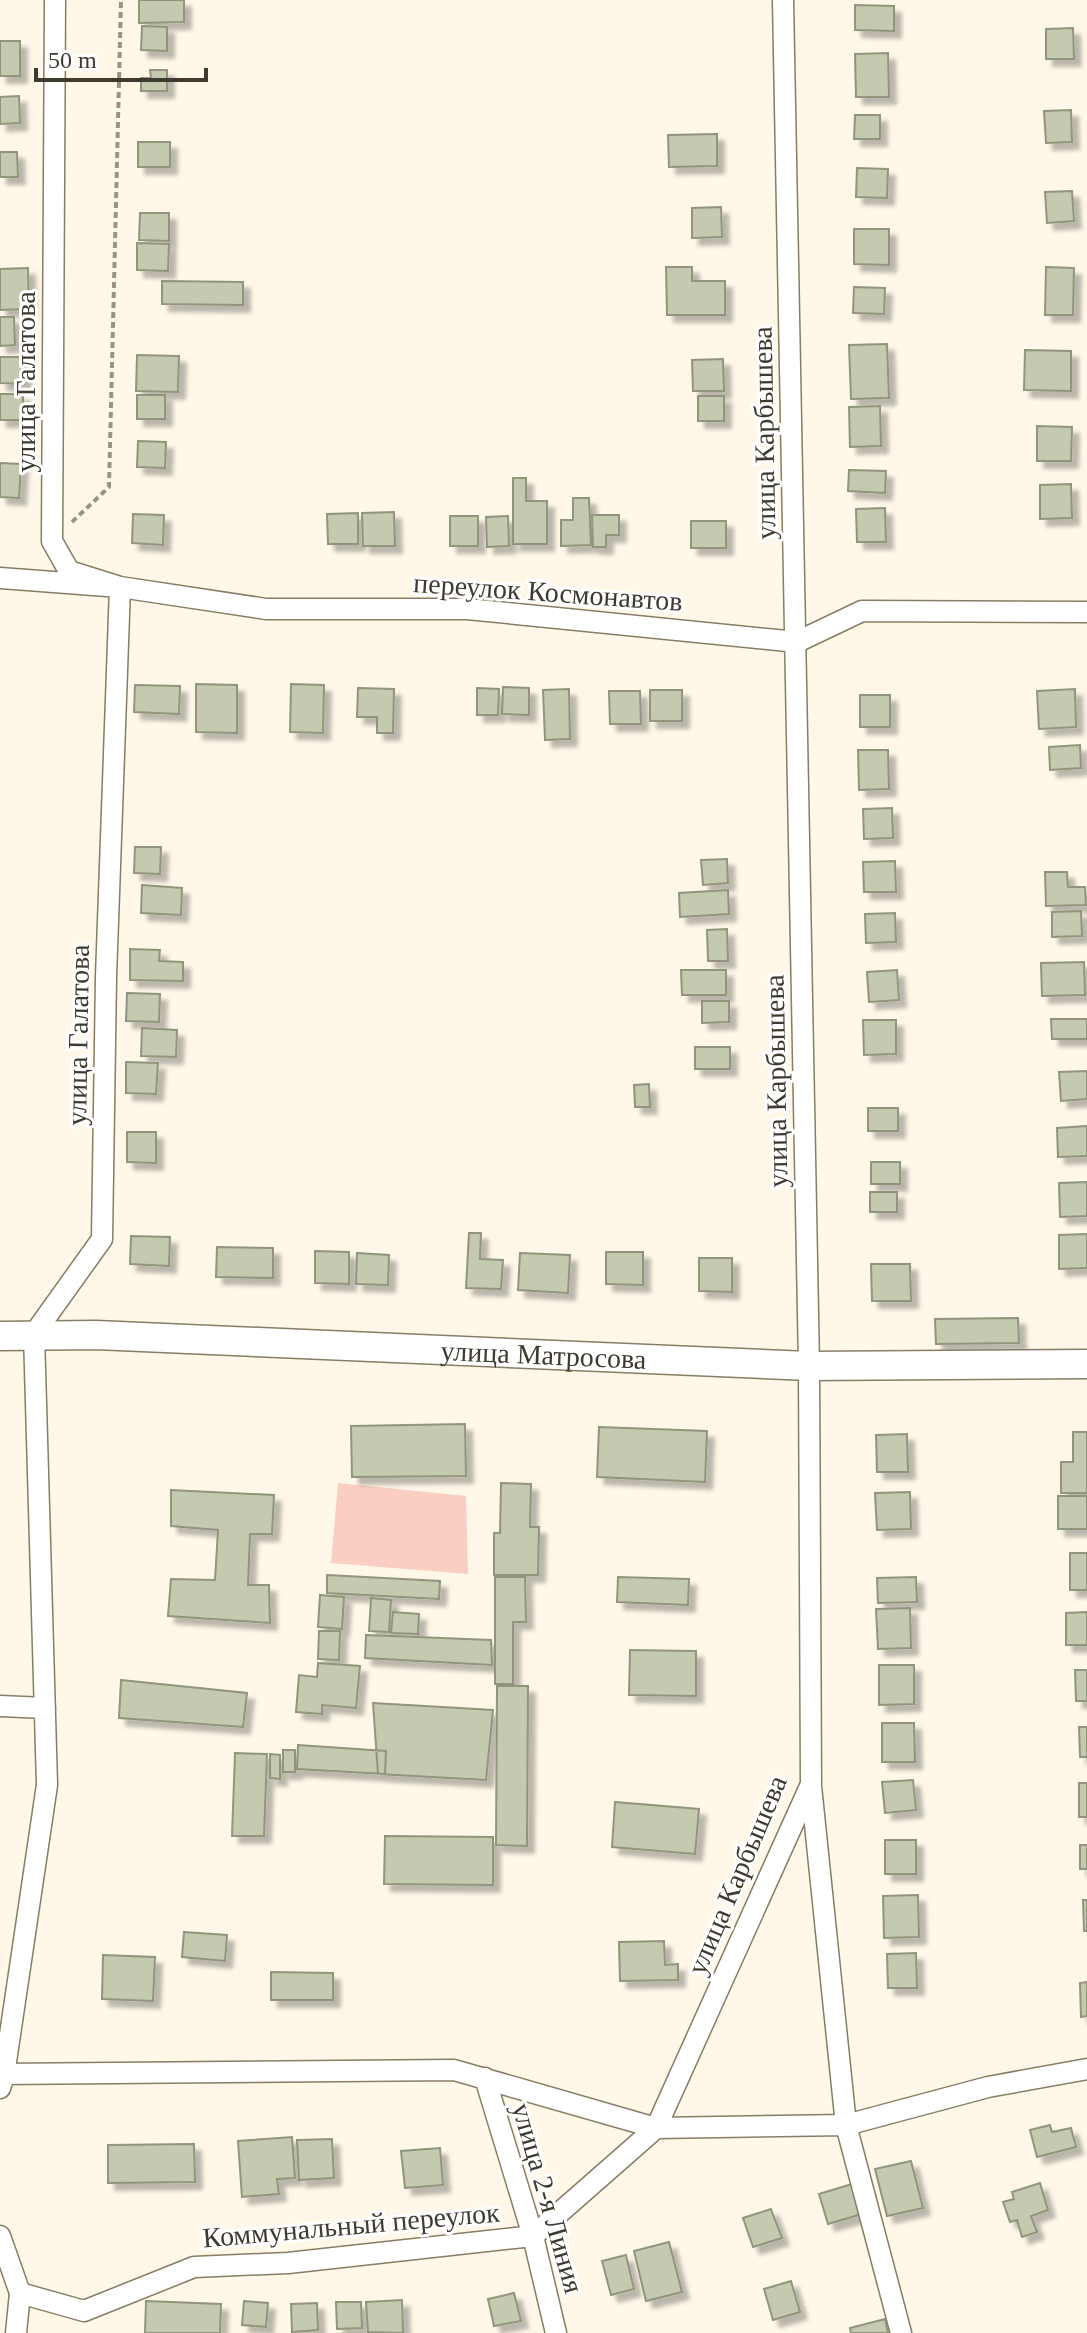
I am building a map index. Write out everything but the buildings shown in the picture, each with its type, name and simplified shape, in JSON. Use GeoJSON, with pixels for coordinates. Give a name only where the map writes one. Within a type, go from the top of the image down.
{"type":"FeatureCollection","features":[{"type":"Feature","properties":{"kind":"street","name":"улица Галатова"},"geometry":{"type":"LineString","coordinates":[[52,541],[55,0]]}},
{"type":"Feature","properties":{"kind":"street","name":"улица Карбышева"},"geometry":{"type":"LineString","coordinates":[[656,2128],[811,1784],[809,1366],[783,0]]}},
{"type":"Feature","properties":{"kind":"street"},"geometry":{"type":"LineString","coordinates":[[52,541],[69,571],[120,587]]}},
{"type":"Feature","properties":{"kind":"street","name":"переулок Космонавтов"},"geometry":{"type":"LineString","coordinates":[[0,578],[120,587],[266,609],[467,609],[797,642]]}},
{"type":"Feature","properties":{"kind":"street","name":"улица Галатова"},"geometry":{"type":"LineString","coordinates":[[34,1334],[102,1239],[106,977],[120,587]]}},
{"type":"Feature","properties":{"kind":"street"},"geometry":{"type":"LineString","coordinates":[[797,642],[862,611],[1087,612]]}},
{"type":"Feature","properties":{"kind":"street"},"geometry":{"type":"LineString","coordinates":[[34,1334],[47,1785],[1,2079],[454,2070],[656,2128],[846,2125],[988,2087],[1087,2069]]}},
{"type":"Feature","properties":{"kind":"street","name":"улица Матросова"},"geometry":{"type":"LineString","coordinates":[[0,1336],[34,1334],[809,1366],[1087,1364]]}},
{"type":"Feature","properties":{"kind":"street"},"geometry":{"type":"LineString","coordinates":[[0,1706],[45,1708]]}},
{"type":"Feature","properties":{"kind":"street"},"geometry":{"type":"LineString","coordinates":[[811,1784],[846,2125],[901,2333]]}},
{"type":"Feature","properties":{"kind":"street","name":"улица 2-я Линия"},"geometry":{"type":"LineString","coordinates":[[485,2078],[533,2236],[556,2333]]}},
{"type":"Feature","properties":{"kind":"street","name":"Коммунальный переулок"},"geometry":{"type":"LineString","coordinates":[[20,2293],[84,2311],[194,2267],[288,2263],[533,2236],[656,2128]]}},
{"type":"Feature","properties":{"kind":"street"},"geometry":{"type":"LineString","coordinates":[[0,2236],[20,2293],[16,2333]]}},
{"type":"Feature","properties":{"kind":"path"},"geometry":{"type":"LineString","coordinates":[[52,541],[109,487],[121,0]]}},
{"type":"Feature","properties":{"kind":"shaded area"},"geometry":{"type":"Polygon","coordinates":[[[338,1483],[466,1496],[468,1574],[331,1563],[338,1483]]]}}]}
